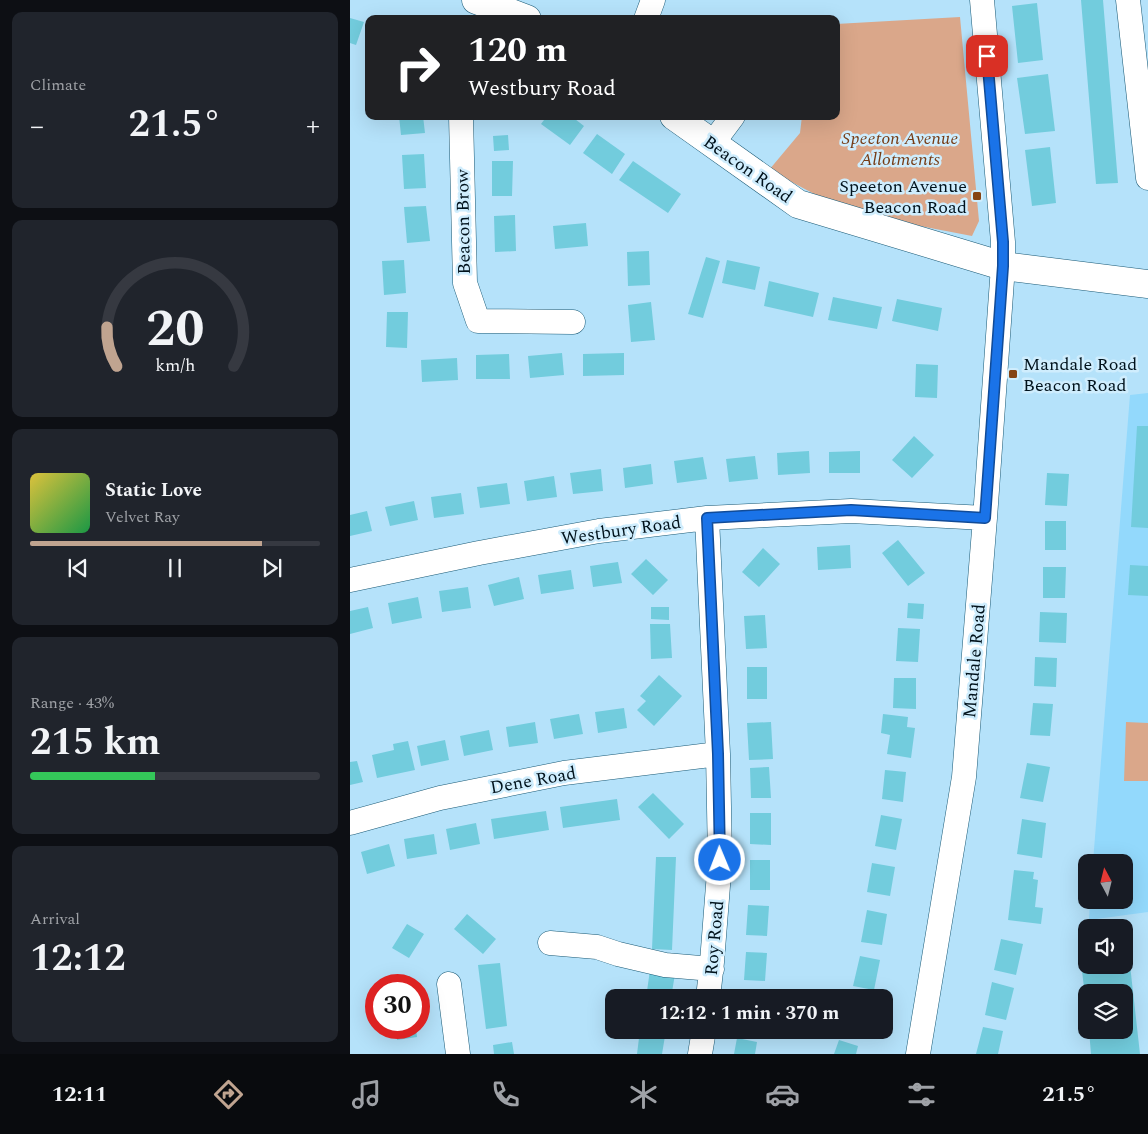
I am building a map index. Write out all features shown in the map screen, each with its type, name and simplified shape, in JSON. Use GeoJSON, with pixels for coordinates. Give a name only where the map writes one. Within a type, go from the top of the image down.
{"type":"FeatureCollection","features":[{"type":"Feature","properties":{"kind":"main road"},"geometry":{"type":"LineString","coordinates":[[490,9],[512,15]]}},
{"type":"Feature","properties":{"kind":"main road","name":"Beacon Road"},"geometry":{"type":"LineString","coordinates":[[679,120],[798,204],[1003,266],[1148,284]]}},
{"type":"Feature","properties":{"kind":"street"},"geometry":{"type":"LineString","coordinates":[[647,15],[653,0]]}},
{"type":"Feature","properties":{"kind":"street","name":"Mandale Road"},"geometry":{"type":"LineString","coordinates":[[918,1054],[964,777],[1003,266],[1002,232],[982,0]]}},
{"type":"Feature","properties":{"kind":"street"},"geometry":{"type":"LineString","coordinates":[[1128,0],[1148,178]]}},
{"type":"Feature","properties":{"kind":"street","name":"Beacon Brow"},"geometry":{"type":"LineString","coordinates":[[461,120],[465,283],[478,321],[573,322]]}},
{"type":"Feature","properties":{"kind":"street"},"geometry":{"type":"LineString","coordinates":[[712,144],[730,120]]}},
{"type":"Feature","properties":{"kind":"street","name":"Westbury Road"},"geometry":{"type":"LineString","coordinates":[[350,580],[599,531],[707,518],[851,510],[985,518]]}},
{"type":"Feature","properties":{"kind":"street","name":"Roy Road"},"geometry":{"type":"LineString","coordinates":[[707,518],[718,754],[720,860],[709,989]]}},
{"type":"Feature","properties":{"kind":"street","name":"Dene Road"},"geometry":{"type":"LineString","coordinates":[[350,823],[440,798],[564,773],[718,754]]}},
{"type":"Feature","properties":{"kind":"street"},"geometry":{"type":"LineString","coordinates":[[550,943],[598,948],[665,965],[712,969]]}},
{"type":"Feature","properties":{"kind":"street"},"geometry":{"type":"LineString","coordinates":[[449,984],[458,1054]]}},
{"type":"Feature","properties":{"kind":"street"},"geometry":{"type":"LineString","coordinates":[[700,1054],[702,1039]]}},
{"type":"Feature","properties":{"kind":"shaded area"},"geometry":{"type":"Polygon","coordinates":[[[1148,393],[1148,912],[1089,919],[1090,909],[1133,909],[1133,854],[1094,854],[1130,395],[1148,393]]]}},
{"type":"Feature","properties":{"kind":"green space","name":"Speeton Avenue Allotments"},"geometry":{"type":"Polygon","coordinates":[[[960,17],[979,221],[972,236],[868,216],[835,205],[769,170],[800,133],[802,120],[840,120],[840,24],[960,17]]]}},
{"type":"Feature","properties":{"kind":"green space"},"geometry":{"type":"Polygon","coordinates":[[[1126,722],[1148,723],[1148,781],[1124,781],[1126,722]]]}},
{"type":"Feature","properties":{"kind":"building"},"geometry":{"type":"Polygon","coordinates":[[[1081,0],[1103,0],[1118,183],[1096,184],[1081,0]]]}},
{"type":"Feature","properties":{"kind":"building"},"geometry":{"type":"Polygon","coordinates":[[[1037,3],[1043,60],[1018,63],[1012,6],[1037,3]]]}},
{"type":"Feature","properties":{"kind":"building"},"geometry":{"type":"Polygon","coordinates":[[[350,18],[364,22],[356,45],[350,43],[350,18]]]}},
{"type":"Feature","properties":{"kind":"building"},"geometry":{"type":"Polygon","coordinates":[[[1048,74],[1055,131],[1025,134],[1017,78],[1048,74]]]}},
{"type":"Feature","properties":{"kind":"building"},"geometry":{"type":"Polygon","coordinates":[[[399,120],[423,120],[425,133],[401,135],[399,120]]]}},
{"type":"Feature","properties":{"kind":"building"},"geometry":{"type":"Polygon","coordinates":[[[544,120],[576,120],[584,126],[570,145],[541,124],[544,120]]]}},
{"type":"Feature","properties":{"kind":"building"},"geometry":{"type":"Polygon","coordinates":[[[597,134],[625,154],[612,174],[583,153],[597,134]]]}},
{"type":"Feature","properties":{"kind":"building"},"geometry":{"type":"Polygon","coordinates":[[[508,135],[509,150],[494,151],[493,136],[508,135]]]}},
{"type":"Feature","properties":{"kind":"building"},"geometry":{"type":"Polygon","coordinates":[[[1050,147],[1056,203],[1032,206],[1025,150],[1050,147]]]}},
{"type":"Feature","properties":{"kind":"building"},"geometry":{"type":"Polygon","coordinates":[[[424,154],[426,188],[404,189],[402,155],[424,154]]]}},
{"type":"Feature","properties":{"kind":"building"},"geometry":{"type":"Polygon","coordinates":[[[492,161],[513,161],[512,196],[492,196],[492,161]]]}},
{"type":"Feature","properties":{"kind":"building"},"geometry":{"type":"Polygon","coordinates":[[[633,161],[681,194],[668,213],[619,180],[633,161]]]}},
{"type":"Feature","properties":{"kind":"building"},"geometry":{"type":"Polygon","coordinates":[[[426,206],[430,241],[407,243],[404,207],[426,206]]]}},
{"type":"Feature","properties":{"kind":"building"},"geometry":{"type":"Polygon","coordinates":[[[515,215],[516,251],[495,252],[494,216],[515,215]]]}},
{"type":"Feature","properties":{"kind":"building"},"geometry":{"type":"Polygon","coordinates":[[[586,223],[588,246],[555,249],[553,226],[586,223]]]}},
{"type":"Feature","properties":{"kind":"building"},"geometry":{"type":"Polygon","coordinates":[[[649,251],[650,285],[628,286],[627,252],[649,251]]]}},
{"type":"Feature","properties":{"kind":"building"},"geometry":{"type":"Polygon","coordinates":[[[706,257],[720,261],[703,318],[688,314],[706,257]]]}},
{"type":"Feature","properties":{"kind":"building"},"geometry":{"type":"Polygon","coordinates":[[[404,260],[406,293],[384,295],[382,261],[404,260]]]}},
{"type":"Feature","properties":{"kind":"building"},"geometry":{"type":"Polygon","coordinates":[[[727,260],[760,267],[755,290],[722,283],[727,260]]]}},
{"type":"Feature","properties":{"kind":"building"},"geometry":{"type":"Polygon","coordinates":[[[769,281],[819,293],[813,317],[764,306],[769,281]]]}},
{"type":"Feature","properties":{"kind":"building"},"geometry":{"type":"Polygon","coordinates":[[[833,297],[882,307],[877,329],[828,320],[833,297]]]}},
{"type":"Feature","properties":{"kind":"building"},"geometry":{"type":"Polygon","coordinates":[[[897,299],[942,308],[938,331],[892,321],[897,299]]]}},
{"type":"Feature","properties":{"kind":"building"},"geometry":{"type":"Polygon","coordinates":[[[651,302],[655,340],[631,342],[628,305],[651,302]]]}},
{"type":"Feature","properties":{"kind":"building"},"geometry":{"type":"Polygon","coordinates":[[[387,312],[408,312],[407,348],[386,347],[387,312]]]}},
{"type":"Feature","properties":{"kind":"building"},"geometry":{"type":"Polygon","coordinates":[[[562,353],[564,375],[530,378],[528,356],[562,353]]]}},
{"type":"Feature","properties":{"kind":"building"},"geometry":{"type":"Polygon","coordinates":[[[624,353],[624,375],[583,376],[583,354],[624,353]]]}},
{"type":"Feature","properties":{"kind":"building"},"geometry":{"type":"Polygon","coordinates":[[[509,354],[510,379],[476,379],[476,355],[509,354]]]}},
{"type":"Feature","properties":{"kind":"building"},"geometry":{"type":"Polygon","coordinates":[[[457,358],[458,380],[422,382],[421,360],[457,358]]]}},
{"type":"Feature","properties":{"kind":"building"},"geometry":{"type":"Polygon","coordinates":[[[916,364],[938,365],[937,398],[915,397],[916,364]]]}},
{"type":"Feature","properties":{"kind":"building"},"geometry":{"type":"Polygon","coordinates":[[[1137,426],[1148,426],[1148,528],[1131,527],[1137,426]]]}},
{"type":"Feature","properties":{"kind":"building"},"geometry":{"type":"Polygon","coordinates":[[[914,436],[934,455],[912,478],[892,460],[914,436]]]}},
{"type":"Feature","properties":{"kind":"building"},"geometry":{"type":"Polygon","coordinates":[[[809,451],[810,473],[778,475],[777,453],[809,451]]]}},
{"type":"Feature","properties":{"kind":"building"},"geometry":{"type":"Polygon","coordinates":[[[860,451],[860,473],[829,473],[829,452],[860,451]]]}},
{"type":"Feature","properties":{"kind":"building"},"geometry":{"type":"Polygon","coordinates":[[[755,456],[758,479],[729,482],[726,459],[755,456]]]}},
{"type":"Feature","properties":{"kind":"building"},"geometry":{"type":"Polygon","coordinates":[[[703,457],[707,479],[677,483],[674,461],[703,457]]]}},
{"type":"Feature","properties":{"kind":"building"},"geometry":{"type":"Polygon","coordinates":[[[651,464],[653,484],[625,488],[623,468],[651,464]]]}},
{"type":"Feature","properties":{"kind":"building"},"geometry":{"type":"Polygon","coordinates":[[[601,469],[603,491],[573,494],[570,473],[601,469]]]}},
{"type":"Feature","properties":{"kind":"building"},"geometry":{"type":"Polygon","coordinates":[[[1047,473],[1069,474],[1067,506],[1045,505],[1047,473]]]}},
{"type":"Feature","properties":{"kind":"building"},"geometry":{"type":"Polygon","coordinates":[[[554,476],[557,497],[527,501],[524,481],[554,476]]]}},
{"type":"Feature","properties":{"kind":"building"},"geometry":{"type":"Polygon","coordinates":[[[507,483],[510,504],[480,508],[477,487],[507,483]]]}},
{"type":"Feature","properties":{"kind":"building"},"geometry":{"type":"Polygon","coordinates":[[[461,493],[464,514],[434,518],[431,497],[461,493]]]}},
{"type":"Feature","properties":{"kind":"building"},"geometry":{"type":"Polygon","coordinates":[[[414,501],[418,520],[390,526],[385,507],[414,501]]]}},
{"type":"Feature","properties":{"kind":"building"},"geometry":{"type":"Polygon","coordinates":[[[367,511],[372,531],[350,536],[350,515],[367,511]]]}},
{"type":"Feature","properties":{"kind":"building"},"geometry":{"type":"Polygon","coordinates":[[[1045,521],[1066,521],[1066,550],[1045,550],[1045,521]]]}},
{"type":"Feature","properties":{"kind":"building"},"geometry":{"type":"Polygon","coordinates":[[[898,540],[925,573],[908,586],[882,553],[898,540]]]}},
{"type":"Feature","properties":{"kind":"building"},"geometry":{"type":"Polygon","coordinates":[[[850,545],[851,568],[818,570],[817,547],[850,545]]]}},
{"type":"Feature","properties":{"kind":"building"},"geometry":{"type":"Polygon","coordinates":[[[763,548],[780,564],[759,587],[742,572],[763,548]]]}},
{"type":"Feature","properties":{"kind":"building"},"geometry":{"type":"Polygon","coordinates":[[[646,559],[668,580],[653,595],[631,574],[646,559]]]}},
{"type":"Feature","properties":{"kind":"building"},"geometry":{"type":"Polygon","coordinates":[[[618,562],[622,583],[593,587],[590,566],[618,562]]]}},
{"type":"Feature","properties":{"kind":"building"},"geometry":{"type":"Polygon","coordinates":[[[1130,565],[1148,566],[1148,596],[1128,595],[1130,565]]]}},
{"type":"Feature","properties":{"kind":"building"},"geometry":{"type":"Polygon","coordinates":[[[1043,567],[1066,567],[1065,598],[1043,598],[1043,567]]]}},
{"type":"Feature","properties":{"kind":"building"},"geometry":{"type":"Polygon","coordinates":[[[571,570],[574,589],[541,594],[538,575],[571,570]]]}},
{"type":"Feature","properties":{"kind":"building"},"geometry":{"type":"Polygon","coordinates":[[[519,577],[524,599],[494,606],[488,585],[519,577]]]}},
{"type":"Feature","properties":{"kind":"building"},"geometry":{"type":"Polygon","coordinates":[[[468,587],[471,608],[442,612],[439,591],[468,587]]]}},
{"type":"Feature","properties":{"kind":"building"},"geometry":{"type":"Polygon","coordinates":[[[418,597],[422,618],[392,624],[388,603],[418,597]]]}},
{"type":"Feature","properties":{"kind":"building"},"geometry":{"type":"Polygon","coordinates":[[[908,603],[924,604],[923,619],[907,618],[908,603]]]}},
{"type":"Feature","properties":{"kind":"building"},"geometry":{"type":"Polygon","coordinates":[[[368,607],[373,628],[350,634],[350,611],[368,607]]]}},
{"type":"Feature","properties":{"kind":"building"},"geometry":{"type":"Polygon","coordinates":[[[651,607],[669,607],[669,620],[651,619],[651,607]]]}},
{"type":"Feature","properties":{"kind":"building"},"geometry":{"type":"Polygon","coordinates":[[[1040,612],[1067,613],[1066,643],[1039,642],[1040,612]]]}},
{"type":"Feature","properties":{"kind":"building"},"geometry":{"type":"Polygon","coordinates":[[[765,615],[767,648],[746,649],[744,616],[765,615]]]}},
{"type":"Feature","properties":{"kind":"building"},"geometry":{"type":"Polygon","coordinates":[[[650,624],[670,624],[672,658],[651,659],[650,624]]]}},
{"type":"Feature","properties":{"kind":"building"},"geometry":{"type":"Polygon","coordinates":[[[898,628],[920,629],[918,662],[896,661],[898,628]]]}},
{"type":"Feature","properties":{"kind":"building"},"geometry":{"type":"Polygon","coordinates":[[[1035,657],[1057,658],[1056,687],[1034,686],[1035,657]]]}},
{"type":"Feature","properties":{"kind":"building"},"geometry":{"type":"Polygon","coordinates":[[[747,667],[767,667],[767,699],[747,699],[747,667]]]}},
{"type":"Feature","properties":{"kind":"building"},"geometry":{"type":"Polygon","coordinates":[[[659,675],[682,696],[654,726],[637,710],[646,701],[640,696],[659,675]]]}},
{"type":"Feature","properties":{"kind":"building"},"geometry":{"type":"Polygon","coordinates":[[[894,678],[916,678],[916,709],[893,708],[894,678]]]}},
{"type":"Feature","properties":{"kind":"building"},"geometry":{"type":"Polygon","coordinates":[[[1033,703],[1053,704],[1050,736],[1030,735],[1033,703]]]}},
{"type":"Feature","properties":{"kind":"building"},"geometry":{"type":"Polygon","coordinates":[[[624,708],[627,728],[598,733],[595,712],[624,708]]]}},
{"type":"Feature","properties":{"kind":"building"},"geometry":{"type":"Polygon","coordinates":[[[579,714],[583,734],[554,739],[550,719],[579,714]]]}},
{"type":"Feature","properties":{"kind":"building"},"geometry":{"type":"Polygon","coordinates":[[[883,714],[908,717],[907,727],[915,728],[911,758],[887,754],[890,735],[881,733],[883,714]]]}},
{"type":"Feature","properties":{"kind":"building"},"geometry":{"type":"Polygon","coordinates":[[[535,722],[538,743],[509,747],[506,727],[535,722]]]}},
{"type":"Feature","properties":{"kind":"building"},"geometry":{"type":"Polygon","coordinates":[[[771,722],[773,759],[749,760],[747,723],[771,722]]]}},
{"type":"Feature","properties":{"kind":"building"},"geometry":{"type":"Polygon","coordinates":[[[489,730],[493,750],[464,756],[460,736],[489,730]]]}},
{"type":"Feature","properties":{"kind":"building"},"geometry":{"type":"Polygon","coordinates":[[[445,740],[449,760],[421,766],[417,746],[445,740]]]}},
{"type":"Feature","properties":{"kind":"building"},"geometry":{"type":"Polygon","coordinates":[[[408,741],[415,770],[377,778],[372,755],[394,750],[393,744],[408,741]]]}},
{"type":"Feature","properties":{"kind":"building"},"geometry":{"type":"Polygon","coordinates":[[[357,761],[363,782],[350,785],[350,762],[357,761]]]}},
{"type":"Feature","properties":{"kind":"building"},"geometry":{"type":"Polygon","coordinates":[[[1027,763],[1050,767],[1043,802],[1020,798],[1027,763]]]}},
{"type":"Feature","properties":{"kind":"building"},"geometry":{"type":"Polygon","coordinates":[[[769,767],[771,798],[751,798],[750,768],[769,767]]]}},
{"type":"Feature","properties":{"kind":"building"},"geometry":{"type":"Polygon","coordinates":[[[885,770],[906,772],[903,802],[882,799],[885,770]]]}},
{"type":"Feature","properties":{"kind":"building"},"geometry":{"type":"Polygon","coordinates":[[[653,793],[684,824],[669,839],[638,807],[653,793]]]}},
{"type":"Feature","properties":{"kind":"building"},"geometry":{"type":"Polygon","coordinates":[[[617,799],[620,820],[563,828],[560,807],[617,799]]]}},
{"type":"Feature","properties":{"kind":"building"},"geometry":{"type":"Polygon","coordinates":[[[546,811],[549,830],[494,839],[491,819],[546,811]]]}},
{"type":"Feature","properties":{"kind":"building"},"geometry":{"type":"Polygon","coordinates":[[[750,813],[771,813],[771,845],[750,844],[750,813]]]}},
{"type":"Feature","properties":{"kind":"building"},"geometry":{"type":"Polygon","coordinates":[[[881,815],[902,819],[896,850],[875,846],[881,815]]]}},
{"type":"Feature","properties":{"kind":"building"},"geometry":{"type":"Polygon","coordinates":[[[1022,819],[1046,823],[1042,858],[1017,854],[1022,819]]]}},
{"type":"Feature","properties":{"kind":"building"},"geometry":{"type":"Polygon","coordinates":[[[476,823],[480,844],[450,850],[446,829],[476,823]]]}},
{"type":"Feature","properties":{"kind":"building"},"geometry":{"type":"Polygon","coordinates":[[[434,834],[437,854],[407,859],[404,839],[434,834]]]}},
{"type":"Feature","properties":{"kind":"building"},"geometry":{"type":"Polygon","coordinates":[[[389,844],[395,866],[367,874],[361,852],[389,844]]]}},
{"type":"Feature","properties":{"kind":"building"},"geometry":{"type":"Polygon","coordinates":[[[656,857],[676,857],[672,950],[652,949],[656,857]]]}},
{"type":"Feature","properties":{"kind":"building"},"geometry":{"type":"Polygon","coordinates":[[[750,860],[770,860],[770,890],[750,890],[750,860]]]}},
{"type":"Feature","properties":{"kind":"building"},"geometry":{"type":"Polygon","coordinates":[[[872,863],[895,867],[890,896],[867,892],[872,863]]]}},
{"type":"Feature","properties":{"kind":"building"},"geometry":{"type":"Polygon","coordinates":[[[1014,870],[1034,872],[1033,879],[1038,880],[1035,907],[1043,908],[1041,924],[1008,920],[1014,870]]]}},
{"type":"Feature","properties":{"kind":"building"},"geometry":{"type":"Polygon","coordinates":[[[748,905],[769,906],[767,936],[746,935],[748,905]]]}},
{"type":"Feature","properties":{"kind":"building"},"geometry":{"type":"Polygon","coordinates":[[[867,910],[887,914],[882,945],[861,942],[867,910]]]}},
{"type":"Feature","properties":{"kind":"building"},"geometry":{"type":"Polygon","coordinates":[[[467,914],[496,939],[483,954],[454,929],[467,914]]]}},
{"type":"Feature","properties":{"kind":"building"},"geometry":{"type":"Polygon","coordinates":[[[407,924],[424,934],[409,958],[392,948],[407,924]]]}},
{"type":"Feature","properties":{"kind":"building"},"geometry":{"type":"Polygon","coordinates":[[[1001,939],[1023,944],[1016,975],[994,970],[1001,939]]]}},
{"type":"Feature","properties":{"kind":"building"},"geometry":{"type":"Polygon","coordinates":[[[746,952],[767,953],[765,981],[744,980],[746,952]]]}},
{"type":"Feature","properties":{"kind":"building"},"geometry":{"type":"Polygon","coordinates":[[[860,956],[880,960],[874,989],[853,986],[860,956]]]}},
{"type":"Feature","properties":{"kind":"building"},"geometry":{"type":"Polygon","coordinates":[[[500,963],[507,1026],[486,1029],[478,965],[500,963]]]}},
{"type":"Feature","properties":{"kind":"building"},"geometry":{"type":"Polygon","coordinates":[[[650,970],[675,974],[672,989],[647,989],[650,970]]]}},
{"type":"Feature","properties":{"kind":"building"},"geometry":{"type":"Polygon","coordinates":[[[1082,974],[1131,974],[1132,984],[1084,984],[1082,974]]]}},
{"type":"Feature","properties":{"kind":"building"},"geometry":{"type":"Polygon","coordinates":[[[992,982],[1014,988],[1006,1020],[985,1015],[992,982]]]}},
{"type":"Feature","properties":{"kind":"building"},"geometry":{"type":"Polygon","coordinates":[[[1133,992],[1140,1054],[1091,1054],[1090,1039],[1133,1039],[1133,992]]]}},
{"type":"Feature","properties":{"kind":"building"},"geometry":{"type":"Polygon","coordinates":[[[983,1027],[1003,1031],[998,1054],[976,1054],[983,1027]]]}},
{"type":"Feature","properties":{"kind":"building"},"geometry":{"type":"Polygon","coordinates":[[[639,1039],[664,1039],[662,1054],[637,1054],[639,1039]]]}},
{"type":"Feature","properties":{"kind":"building"},"geometry":{"type":"Polygon","coordinates":[[[737,1039],[757,1042],[755,1054],[734,1054],[737,1039]]]}},
{"type":"Feature","properties":{"kind":"building"},"geometry":{"type":"Polygon","coordinates":[[[839,1040],[858,1046],[856,1054],[834,1054],[839,1040]]]}},
{"type":"Feature","properties":{"kind":"building"},"geometry":{"type":"Polygon","coordinates":[[[512,1042],[514,1054],[494,1054],[493,1045],[512,1042]]]}},
{"type":"Feature","properties":{"kind":"place","name":"Speeton Avenue Beacon Road"},"geometry":{"type":"Point","coordinates":[977,196]}},
{"type":"Feature","properties":{"kind":"place","name":"Mandale Road Beacon Road"},"geometry":{"type":"Point","coordinates":[1013,374]}},
{"type":"Feature","properties":{"kind":"route"},"geometry":{"type":"LineString","coordinates":[[720,860],[718,754],[707,518],[851,510],[985,518],[1003,266],[1003,242],[987,56]]}}]}
